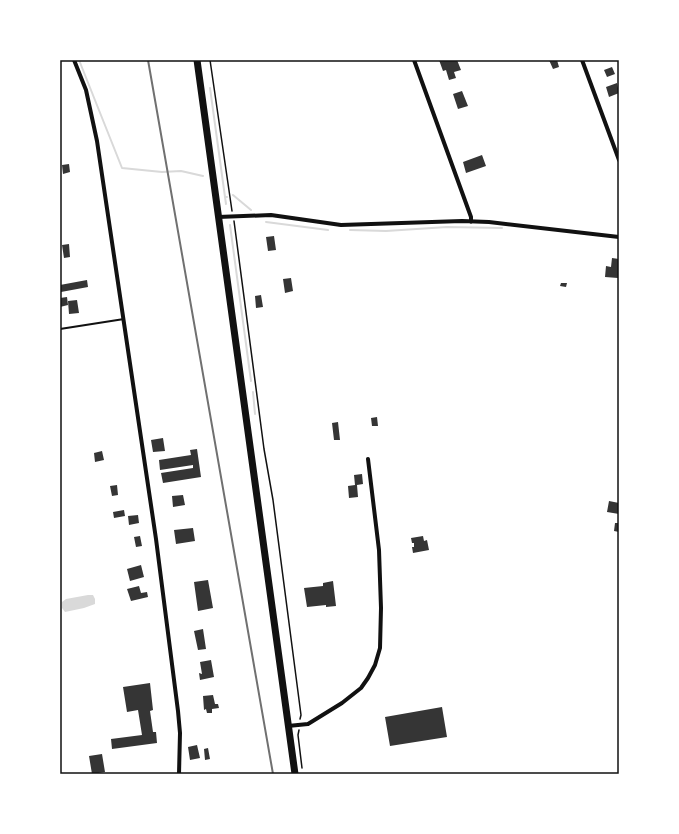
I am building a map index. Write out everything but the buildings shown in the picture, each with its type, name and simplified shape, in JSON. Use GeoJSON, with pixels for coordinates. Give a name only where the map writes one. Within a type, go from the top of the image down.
{"type":"FeatureCollection","features":[{"type":"Feature","properties":{"kind":"main road"},"geometry":{"type":"LineString","coordinates":[[197,60],[295,774]]}},
{"type":"Feature","properties":{"kind":"street"},"geometry":{"type":"LineString","coordinates":[[74,60],[86,90],[97,141],[124,319],[156,539],[178,710],[180,733],[179,774]]}},
{"type":"Feature","properties":{"kind":"street"},"geometry":{"type":"LineString","coordinates":[[414,60],[471,217],[471,222]]}},
{"type":"Feature","properties":{"kind":"street"},"geometry":{"type":"LineString","coordinates":[[582,60],[619,160]]}},
{"type":"Feature","properties":{"kind":"street"},"geometry":{"type":"LineString","coordinates":[[218,217],[271,215],[341,224],[471,222],[522,225],[619,237]]}},
{"type":"Feature","properties":{"kind":"street"},"geometry":{"type":"LineString","coordinates":[[288,726],[308,724],[342,704],[361,688],[375,665],[380,648],[381,608],[379,550],[368,459]]}},
{"type":"Feature","properties":{"kind":"lane"},"geometry":{"type":"LineString","coordinates":[[60,330],[124,319]]}},
{"type":"Feature","properties":{"kind":"path"},"geometry":{"type":"LineString","coordinates":[[210,60],[233,216],[263,441],[273,500],[301,715],[298,735],[303,772]]}},
{"type":"Feature","properties":{"kind":"shaded area"},"geometry":{"type":"Polygon","coordinates":[[[93,595],[95,604],[65,612],[62,608],[62,602],[66,599],[93,595]]]}},
{"type":"Feature","properties":{"kind":"waterway"},"geometry":{"type":"LineString","coordinates":[[79,60],[122,168],[162,172],[181,171],[203,176]]}},
{"type":"Feature","properties":{"kind":"waterway"},"geometry":{"type":"LineString","coordinates":[[210,88],[225,197],[227,197]]}},
{"type":"Feature","properties":{"kind":"waterway"},"geometry":{"type":"LineString","coordinates":[[233,195],[251,210]]}},
{"type":"Feature","properties":{"kind":"waterway"},"geometry":{"type":"LineString","coordinates":[[225,197],[226,204]]}},
{"type":"Feature","properties":{"kind":"waterway"},"geometry":{"type":"LineString","coordinates":[[266,222],[328,230]]}},
{"type":"Feature","properties":{"kind":"waterway"},"geometry":{"type":"LineString","coordinates":[[230,225],[251,381]]}},
{"type":"Feature","properties":{"kind":"waterway"},"geometry":{"type":"LineString","coordinates":[[350,230],[386,231],[447,227],[502,228]]}},
{"type":"Feature","properties":{"kind":"waterway"},"geometry":{"type":"LineString","coordinates":[[253,392],[255,414]]}},
{"type":"Feature","properties":{"kind":"railway"},"geometry":{"type":"LineString","coordinates":[[148,60],[273,774]]}}]}
